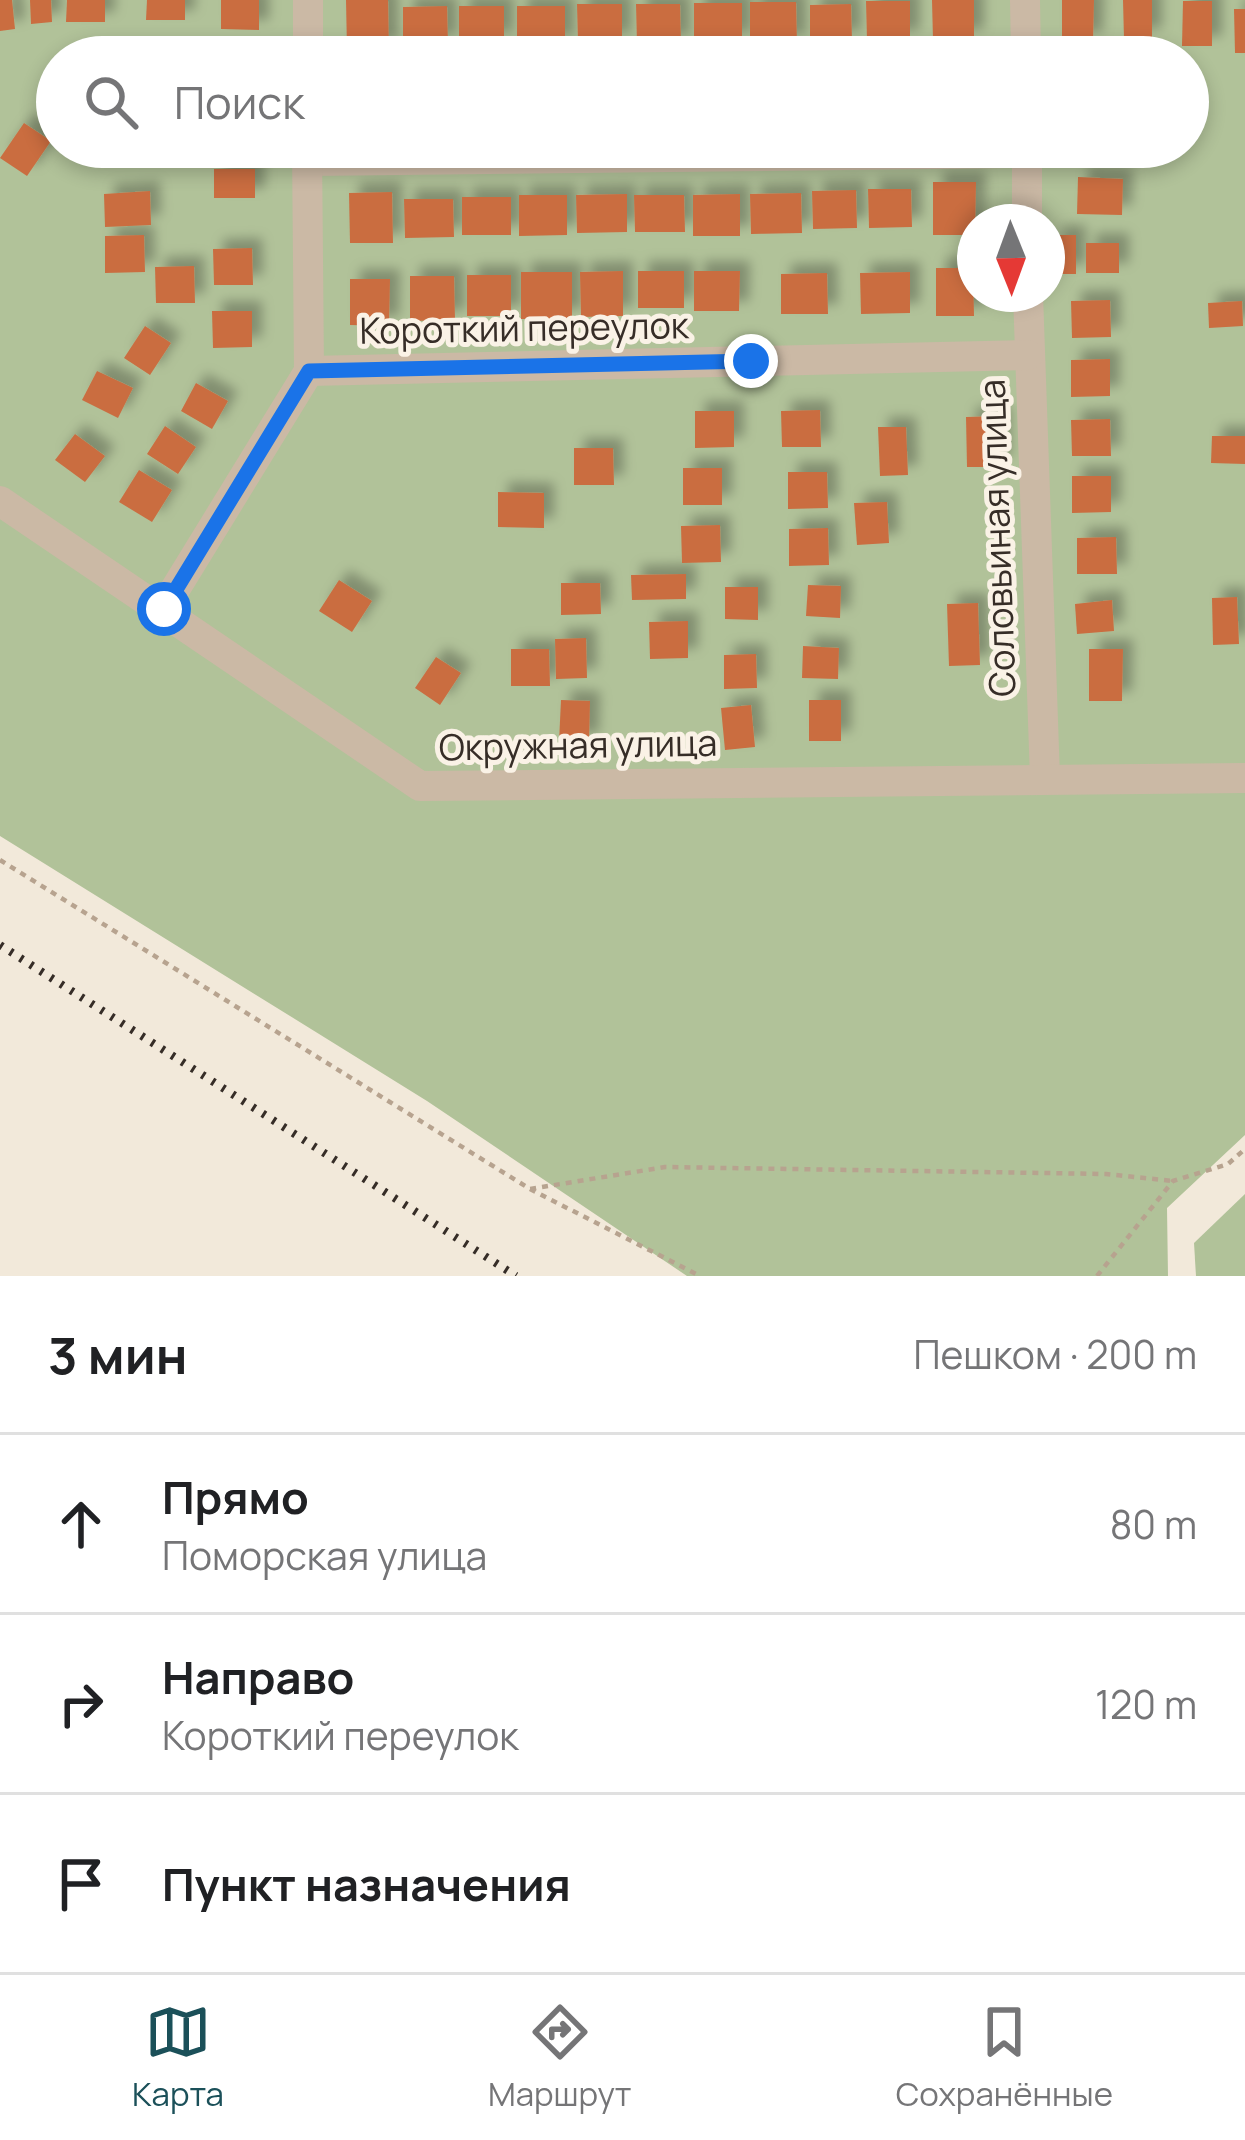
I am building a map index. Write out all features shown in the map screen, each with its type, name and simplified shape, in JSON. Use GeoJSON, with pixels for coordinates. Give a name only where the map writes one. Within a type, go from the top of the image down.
{"type":"FeatureCollection","features":[{"type":"Feature","properties":{"kind":"street"},"geometry":{"type":"LineString","coordinates":[[308,0],[308,36]]}},
{"type":"Feature","properties":{"kind":"street"},"geometry":{"type":"LineString","coordinates":[[1025,0],[1026,36]]}},
{"type":"Feature","properties":{"kind":"street"},"geometry":{"type":"LineString","coordinates":[[164,609],[309,371],[307,168]]}},
{"type":"Feature","properties":{"kind":"street"},"geometry":{"type":"LineString","coordinates":[[1027,168],[1027,204]]}},
{"type":"Feature","properties":{"kind":"street","name":"Соловьиная улица"},"geometry":{"type":"LineString","coordinates":[[1028,312],[1045,778]]}},
{"type":"Feature","properties":{"kind":"street","name":"Короткий переулок"},"geometry":{"type":"LineString","coordinates":[[309,371],[1028,355]]}},
{"type":"Feature","properties":{"kind":"street","name":"Окружная улица"},"geometry":{"type":"LineString","coordinates":[[0,501],[420,787],[1245,778]]}},
{"type":"Feature","properties":{"kind":"path"},"geometry":{"type":"LineString","coordinates":[[0,860],[530,1189],[700,1276]]}},
{"type":"Feature","properties":{"kind":"path"},"geometry":{"type":"LineString","coordinates":[[530,1189],[665,1167],[1084,1173],[1173,1181],[1228,1164],[1245,1149]]}},
{"type":"Feature","properties":{"kind":"path"},"geometry":{"type":"LineString","coordinates":[[1096,1276],[1173,1181]]}},
{"type":"Feature","properties":{"kind":"green space"},"geometry":{"type":"Polygon","coordinates":[[[0,0],[1245,0],[1245,1135],[1167,1208],[1168,1276],[687,1276],[427,1101],[0,836],[0,0]]]}},
{"type":"Feature","properties":{"kind":"green space"},"geometry":{"type":"Polygon","coordinates":[[[1245,1194],[1245,1276],[1196,1276],[1194,1243],[1245,1194]]]}},
{"type":"Feature","properties":{"kind":"building"},"geometry":{"type":"Polygon","coordinates":[[[0,0],[12,0],[15,29],[0,31],[0,0]]]}},
{"type":"Feature","properties":{"kind":"building"},"geometry":{"type":"Polygon","coordinates":[[[30,0],[51,0],[52,22],[31,24],[30,0]]]}},
{"type":"Feature","properties":{"kind":"building"},"geometry":{"type":"Polygon","coordinates":[[[67,0],[105,0],[105,22],[66,22],[67,0]]]}},
{"type":"Feature","properties":{"kind":"building"},"geometry":{"type":"Polygon","coordinates":[[[147,0],[185,0],[185,20],[146,20],[147,0]]]}},
{"type":"Feature","properties":{"kind":"building"},"geometry":{"type":"Polygon","coordinates":[[[221,0],[259,0],[259,30],[221,29],[221,0]]]}},
{"type":"Feature","properties":{"kind":"building"},"geometry":{"type":"Polygon","coordinates":[[[346,0],[388,0],[389,36],[347,36],[346,0]]]}},
{"type":"Feature","properties":{"kind":"building"},"geometry":{"type":"Polygon","coordinates":[[[932,0],[974,0],[974,36],[933,36],[932,0]]]}},
{"type":"Feature","properties":{"kind":"building"},"geometry":{"type":"Polygon","coordinates":[[[1062,0],[1094,0],[1093,36],[1062,36],[1062,0]]]}},
{"type":"Feature","properties":{"kind":"building"},"geometry":{"type":"Polygon","coordinates":[[[1123,0],[1152,0],[1152,36],[1124,36],[1123,0]]]}},
{"type":"Feature","properties":{"kind":"building"},"geometry":{"type":"Polygon","coordinates":[[[866,1],[910,1],[910,36],[867,36],[866,1]]]}},
{"type":"Feature","properties":{"kind":"building"},"geometry":{"type":"Polygon","coordinates":[[[1183,1],[1212,1],[1212,46],[1209,36],[1182,36],[1183,1]]]}},
{"type":"Feature","properties":{"kind":"building"},"geometry":{"type":"Polygon","coordinates":[[[750,2],[796,2],[797,36],[750,36],[750,2]]]}},
{"type":"Feature","properties":{"kind":"building"},"geometry":{"type":"Polygon","coordinates":[[[694,3],[742,3],[742,36],[694,36],[694,3]]]}},
{"type":"Feature","properties":{"kind":"building"},"geometry":{"type":"Polygon","coordinates":[[[577,4],[622,4],[622,36],[578,36],[577,4]]]}},
{"type":"Feature","properties":{"kind":"building"},"geometry":{"type":"Polygon","coordinates":[[[636,4],[680,4],[681,36],[637,36],[636,4]]]}},
{"type":"Feature","properties":{"kind":"building"},"geometry":{"type":"Polygon","coordinates":[[[851,4],[852,36],[810,36],[810,5],[851,4]]]}},
{"type":"Feature","properties":{"kind":"building"},"geometry":{"type":"Polygon","coordinates":[[[447,6],[448,36],[403,36],[403,7],[447,6]]]}},
{"type":"Feature","properties":{"kind":"building"},"geometry":{"type":"Polygon","coordinates":[[[459,6],[504,6],[504,36],[459,36],[459,6]]]}},
{"type":"Feature","properties":{"kind":"building"},"geometry":{"type":"Polygon","coordinates":[[[517,6],[565,6],[565,36],[517,36],[517,6]]]}},
{"type":"Feature","properties":{"kind":"building"},"geometry":{"type":"Polygon","coordinates":[[[1234,9],[1245,9],[1245,53],[1235,53],[1234,9]]]}},
{"type":"Feature","properties":{"kind":"building"},"geometry":{"type":"Polygon","coordinates":[[[24,123],[36,131],[36,163],[27,176],[0,158],[24,123]]]}},
{"type":"Feature","properties":{"kind":"building"},"geometry":{"type":"Polygon","coordinates":[[[214,169],[255,169],[255,198],[214,198],[214,169]]]}},
{"type":"Feature","properties":{"kind":"building"},"geometry":{"type":"Polygon","coordinates":[[[1078,177],[1123,179],[1122,215],[1077,214],[1078,177]]]}},
{"type":"Feature","properties":{"kind":"building"},"geometry":{"type":"Polygon","coordinates":[[[933,182],[976,182],[976,204],[957,204],[957,235],[933,235],[933,182]]]}},
{"type":"Feature","properties":{"kind":"building"},"geometry":{"type":"Polygon","coordinates":[[[868,189],[911,189],[912,227],[869,228],[868,189]]]}},
{"type":"Feature","properties":{"kind":"building"},"geometry":{"type":"Polygon","coordinates":[[[856,190],[857,228],[813,229],[812,191],[856,190]]]}},
{"type":"Feature","properties":{"kind":"building"},"geometry":{"type":"Polygon","coordinates":[[[150,191],[151,225],[105,227],[104,194],[150,191]]]}},
{"type":"Feature","properties":{"kind":"building"},"geometry":{"type":"Polygon","coordinates":[[[392,192],[393,243],[350,243],[349,193],[392,192]]]}},
{"type":"Feature","properties":{"kind":"building"},"geometry":{"type":"Polygon","coordinates":[[[801,193],[802,233],[751,234],[750,194],[801,193]]]}},
{"type":"Feature","properties":{"kind":"building"},"geometry":{"type":"Polygon","coordinates":[[[627,194],[627,232],[577,233],[576,195],[627,194]]]}},
{"type":"Feature","properties":{"kind":"building"},"geometry":{"type":"Polygon","coordinates":[[[740,194],[740,236],[693,236],[693,195],[740,194]]]}},
{"type":"Feature","properties":{"kind":"building"},"geometry":{"type":"Polygon","coordinates":[[[519,195],[567,195],[567,235],[519,236],[519,195]]]}},
{"type":"Feature","properties":{"kind":"building"},"geometry":{"type":"Polygon","coordinates":[[[634,195],[684,195],[685,232],[635,232],[634,195]]]}},
{"type":"Feature","properties":{"kind":"building"},"geometry":{"type":"Polygon","coordinates":[[[462,197],[511,197],[511,235],[462,235],[462,197]]]}},
{"type":"Feature","properties":{"kind":"building"},"geometry":{"type":"Polygon","coordinates":[[[404,199],[453,199],[454,237],[405,238],[404,199]]]}},
{"type":"Feature","properties":{"kind":"building"},"geometry":{"type":"Polygon","coordinates":[[[144,235],[145,272],[105,273],[105,236],[144,235]]]}},
{"type":"Feature","properties":{"kind":"building"},"geometry":{"type":"Polygon","coordinates":[[[1065,235],[1076,235],[1076,274],[1065,274],[1065,235]]]}},
{"type":"Feature","properties":{"kind":"building"},"geometry":{"type":"Polygon","coordinates":[[[1086,243],[1119,243],[1119,273],[1086,273],[1086,243]]]}},
{"type":"Feature","properties":{"kind":"building"},"geometry":{"type":"Polygon","coordinates":[[[252,248],[253,285],[214,285],[213,249],[252,248]]]}},
{"type":"Feature","properties":{"kind":"building"},"geometry":{"type":"Polygon","coordinates":[[[194,266],[195,303],[156,303],[155,267],[194,266]]]}},
{"type":"Feature","properties":{"kind":"building"},"geometry":{"type":"Polygon","coordinates":[[[936,268],[957,268],[957,312],[974,312],[974,316],[936,316],[936,268]]]}},
{"type":"Feature","properties":{"kind":"building"},"geometry":{"type":"Polygon","coordinates":[[[623,271],[623,316],[581,317],[580,272],[623,271]]]}},
{"type":"Feature","properties":{"kind":"building"},"geometry":{"type":"Polygon","coordinates":[[[638,271],[684,271],[684,308],[638,308],[638,271]]]}},
{"type":"Feature","properties":{"kind":"building"},"geometry":{"type":"Polygon","coordinates":[[[694,271],[740,271],[739,311],[694,311],[694,271]]]}},
{"type":"Feature","properties":{"kind":"building"},"geometry":{"type":"Polygon","coordinates":[[[521,272],[572,272],[572,319],[521,319],[521,272]]]}},
{"type":"Feature","properties":{"kind":"building"},"geometry":{"type":"Polygon","coordinates":[[[910,272],[910,313],[861,314],[860,273],[910,272]]]}},
{"type":"Feature","properties":{"kind":"building"},"geometry":{"type":"Polygon","coordinates":[[[827,273],[828,314],[781,314],[781,274],[827,273]]]}},
{"type":"Feature","properties":{"kind":"building"},"geometry":{"type":"Polygon","coordinates":[[[467,275],[511,275],[511,316],[467,316],[467,275]]]}},
{"type":"Feature","properties":{"kind":"building"},"geometry":{"type":"Polygon","coordinates":[[[410,276],[454,276],[455,320],[410,321],[410,276]]]}},
{"type":"Feature","properties":{"kind":"building"},"geometry":{"type":"Polygon","coordinates":[[[350,279],[390,279],[389,326],[350,325],[350,279]]]}},
{"type":"Feature","properties":{"kind":"building"},"geometry":{"type":"Polygon","coordinates":[[[1110,300],[1111,337],[1072,338],[1071,301],[1110,300]]]}},
{"type":"Feature","properties":{"kind":"building"},"geometry":{"type":"Polygon","coordinates":[[[1242,301],[1243,326],[1209,328],[1208,303],[1242,301]]]}},
{"type":"Feature","properties":{"kind":"building"},"geometry":{"type":"Polygon","coordinates":[[[212,311],[252,311],[252,347],[213,348],[212,311]]]}},
{"type":"Feature","properties":{"kind":"building"},"geometry":{"type":"Polygon","coordinates":[[[145,326],[171,343],[150,375],[124,358],[145,326]]]}},
{"type":"Feature","properties":{"kind":"building"},"geometry":{"type":"Polygon","coordinates":[[[1110,359],[1110,396],[1071,397],[1071,360],[1110,359]]]}},
{"type":"Feature","properties":{"kind":"building"},"geometry":{"type":"Polygon","coordinates":[[[97,371],[133,388],[118,418],[82,400],[97,371]]]}},
{"type":"Feature","properties":{"kind":"building"},"geometry":{"type":"Polygon","coordinates":[[[196,383],[228,401],[212,429],[181,411],[196,383]]]}},
{"type":"Feature","properties":{"kind":"building"},"geometry":{"type":"Polygon","coordinates":[[[820,410],[821,447],[782,447],[781,411],[820,410]]]}},
{"type":"Feature","properties":{"kind":"building"},"geometry":{"type":"Polygon","coordinates":[[[695,411],[734,411],[734,447],[695,448],[695,411]]]}},
{"type":"Feature","properties":{"kind":"building"},"geometry":{"type":"Polygon","coordinates":[[[1001,416],[1001,467],[967,467],[966,417],[1001,416]]]}},
{"type":"Feature","properties":{"kind":"building"},"geometry":{"type":"Polygon","coordinates":[[[1110,419],[1111,456],[1072,456],[1071,420],[1110,419]]]}},
{"type":"Feature","properties":{"kind":"building"},"geometry":{"type":"Polygon","coordinates":[[[165,426],[196,447],[178,474],[147,454],[165,426]]]}},
{"type":"Feature","properties":{"kind":"building"},"geometry":{"type":"Polygon","coordinates":[[[878,427],[906,427],[908,475],[880,476],[878,427]]]}},
{"type":"Feature","properties":{"kind":"building"},"geometry":{"type":"Polygon","coordinates":[[[75,434],[105,456],[85,482],[55,460],[75,434]]]}},
{"type":"Feature","properties":{"kind":"building"},"geometry":{"type":"Polygon","coordinates":[[[1212,436],[1245,436],[1245,464],[1211,463],[1212,436]]]}},
{"type":"Feature","properties":{"kind":"building"},"geometry":{"type":"Polygon","coordinates":[[[574,448],[613,448],[614,485],[574,485],[574,448]]]}},
{"type":"Feature","properties":{"kind":"building"},"geometry":{"type":"Polygon","coordinates":[[[683,468],[722,468],[722,505],[683,505],[683,468]]]}},
{"type":"Feature","properties":{"kind":"building"},"geometry":{"type":"Polygon","coordinates":[[[139,470],[172,490],[152,522],[119,502],[139,470]]]}},
{"type":"Feature","properties":{"kind":"building"},"geometry":{"type":"Polygon","coordinates":[[[788,472],[827,472],[828,508],[788,509],[788,472]]]}},
{"type":"Feature","properties":{"kind":"building"},"geometry":{"type":"Polygon","coordinates":[[[1072,476],[1111,476],[1111,512],[1072,513],[1072,476]]]}},
{"type":"Feature","properties":{"kind":"building"},"geometry":{"type":"Polygon","coordinates":[[[498,492],[544,493],[544,528],[498,527],[498,492]]]}},
{"type":"Feature","properties":{"kind":"building"},"geometry":{"type":"Polygon","coordinates":[[[887,502],[889,543],[857,545],[854,503],[887,502]]]}},
{"type":"Feature","properties":{"kind":"building"},"geometry":{"type":"Polygon","coordinates":[[[720,525],[721,562],[682,563],[681,526],[720,525]]]}},
{"type":"Feature","properties":{"kind":"building"},"geometry":{"type":"Polygon","coordinates":[[[828,528],[829,565],[789,566],[789,529],[828,528]]]}},
{"type":"Feature","properties":{"kind":"building"},"geometry":{"type":"Polygon","coordinates":[[[1116,537],[1117,574],[1077,574],[1077,538],[1116,537]]]}},
{"type":"Feature","properties":{"kind":"building"},"geometry":{"type":"Polygon","coordinates":[[[686,574],[686,599],[632,600],[631,575],[686,574]]]}},
{"type":"Feature","properties":{"kind":"building"},"geometry":{"type":"Polygon","coordinates":[[[339,580],[372,601],[352,632],[319,611],[339,580]]]}},
{"type":"Feature","properties":{"kind":"building"},"geometry":{"type":"Polygon","coordinates":[[[561,583],[600,583],[601,614],[561,615],[561,583]]]}},
{"type":"Feature","properties":{"kind":"building"},"geometry":{"type":"Polygon","coordinates":[[[808,585],[841,586],[840,618],[806,616],[808,585]]]}},
{"type":"Feature","properties":{"kind":"building"},"geometry":{"type":"Polygon","coordinates":[[[725,587],[758,587],[758,620],[725,619],[725,587]]]}},
{"type":"Feature","properties":{"kind":"building"},"geometry":{"type":"Polygon","coordinates":[[[1237,597],[1239,644],[1213,645],[1212,598],[1237,597]]]}},
{"type":"Feature","properties":{"kind":"building"},"geometry":{"type":"Polygon","coordinates":[[[1112,600],[1114,631],[1077,634],[1075,604],[1112,600]]]}},
{"type":"Feature","properties":{"kind":"building"},"geometry":{"type":"Polygon","coordinates":[[[978,603],[980,665],[949,666],[947,604],[978,603]]]}},
{"type":"Feature","properties":{"kind":"building"},"geometry":{"type":"Polygon","coordinates":[[[688,621],[688,658],[650,659],[649,622],[688,621]]]}},
{"type":"Feature","properties":{"kind":"building"},"geometry":{"type":"Polygon","coordinates":[[[586,638],[587,678],[556,679],[555,639],[586,638]]]}},
{"type":"Feature","properties":{"kind":"building"},"geometry":{"type":"Polygon","coordinates":[[[803,646],[839,648],[838,679],[802,678],[803,646]]]}},
{"type":"Feature","properties":{"kind":"building"},"geometry":{"type":"Polygon","coordinates":[[[511,649],[549,649],[550,686],[511,686],[511,649]]]}},
{"type":"Feature","properties":{"kind":"building"},"geometry":{"type":"Polygon","coordinates":[[[1089,649],[1123,649],[1122,701],[1089,701],[1089,649]]]}},
{"type":"Feature","properties":{"kind":"building"},"geometry":{"type":"Polygon","coordinates":[[[756,654],[757,688],[724,689],[724,655],[756,654]]]}},
{"type":"Feature","properties":{"kind":"building"},"geometry":{"type":"Polygon","coordinates":[[[436,657],[461,673],[440,705],[415,688],[436,657]]]}},
{"type":"Feature","properties":{"kind":"building"},"geometry":{"type":"Polygon","coordinates":[[[561,700],[590,701],[589,743],[559,742],[561,700]]]}},
{"type":"Feature","properties":{"kind":"building"},"geometry":{"type":"Polygon","coordinates":[[[809,700],[841,700],[841,741],[809,741],[809,700]]]}},
{"type":"Feature","properties":{"kind":"building"},"geometry":{"type":"Polygon","coordinates":[[[751,705],[755,747],[725,750],[721,708],[751,705]]]}},
{"type":"Feature","properties":{"kind":"railway"},"geometry":{"type":"LineString","coordinates":[[0,945],[516,1276]]}},
{"type":"Feature","properties":{"kind":"route"},"geometry":{"type":"LineString","coordinates":[[164,609],[309,371],[751,361]]}}]}
